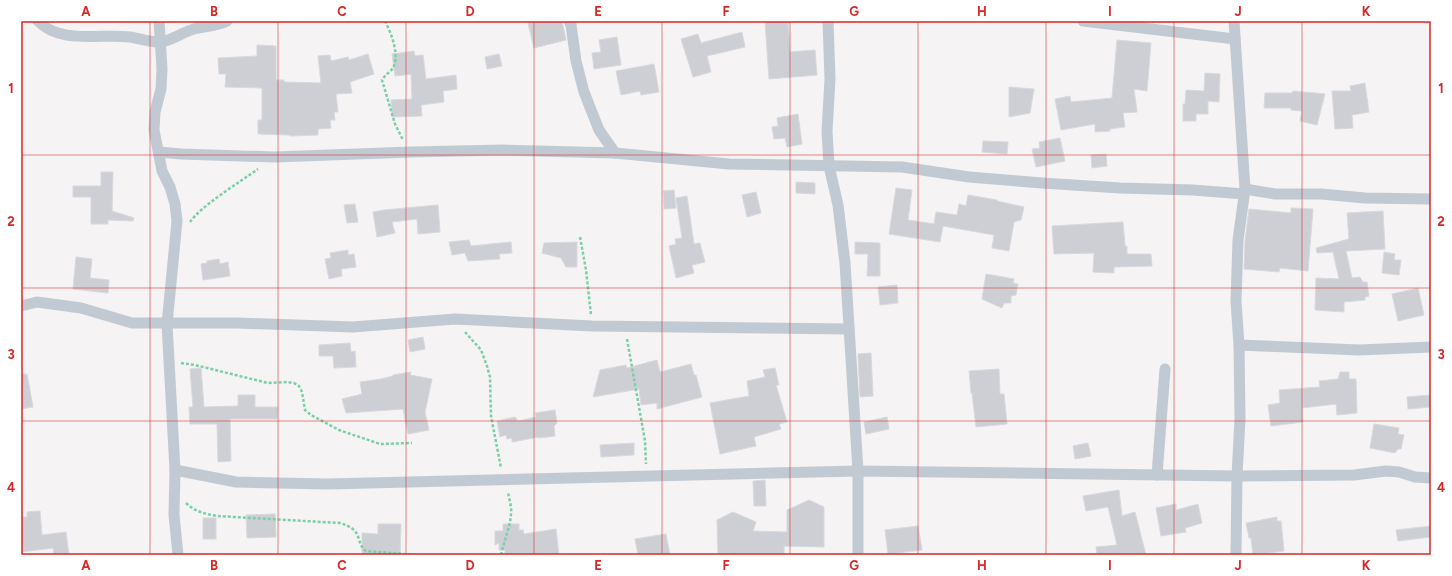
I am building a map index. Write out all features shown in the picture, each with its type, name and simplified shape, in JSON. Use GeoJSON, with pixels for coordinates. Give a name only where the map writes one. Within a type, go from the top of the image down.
{"type":"FeatureCollection","features":[{"type":"Feature","properties":{"kind":"street"},"geometry":{"type":"LineString","coordinates":[[38,21],[42,25],[57,32],[76,37],[128,37],[160,42],[194,29],[227,21]]}},
{"type":"Feature","properties":{"kind":"street"},"geometry":{"type":"LineString","coordinates":[[159,21],[162,70],[161,89],[155,112],[154,130],[162,172],[170,187],[175,204],[177,221],[167,324],[175,470],[174,515],[178,555]]}},
{"type":"Feature","properties":{"kind":"street"},"geometry":{"type":"LineString","coordinates":[[569,21],[571,25],[576,61],[584,92],[599,130],[616,154]]}},
{"type":"Feature","properties":{"kind":"street"},"geometry":{"type":"LineString","coordinates":[[828,21],[830,80],[827,131],[829,166],[838,205],[845,263],[858,471],[858,555]]}},
{"type":"Feature","properties":{"kind":"street"},"geometry":{"type":"LineString","coordinates":[[1083,21],[1235,40]]}},
{"type":"Feature","properties":{"kind":"street"},"geometry":{"type":"LineString","coordinates":[[1234,21],[1245,191],[1238,240],[1236,301],[1239,345],[1240,419],[1237,476],[1236,555]]}},
{"type":"Feature","properties":{"kind":"street"},"geometry":{"type":"LineString","coordinates":[[159,152],[275,157],[503,150],[616,154],[729,164],[902,167],[969,177],[1120,188],[1245,191],[1275,194],[1321,194],[1365,198],[1431,199]]}},
{"type":"Feature","properties":{"kind":"street"},"geometry":{"type":"LineString","coordinates":[[21,306],[37,302],[81,308],[132,323],[167,324],[237,323],[353,327],[455,319],[592,326],[849,329]]}},
{"type":"Feature","properties":{"kind":"street"},"geometry":{"type":"LineString","coordinates":[[1239,345],[1359,350],[1431,347]]}},
{"type":"Feature","properties":{"kind":"street"},"geometry":{"type":"LineString","coordinates":[[1157,475],[1165,369]]}},
{"type":"Feature","properties":{"kind":"street"},"geometry":{"type":"LineString","coordinates":[[175,470],[236,482],[328,484],[505,478],[858,471],[1237,476],[1354,475],[1386,471],[1400,472],[1415,477],[1431,478]]}},
{"type":"Feature","properties":{"kind":"path"},"geometry":{"type":"LineString","coordinates":[[385,21],[394,43],[395,58],[392,68],[385,74],[382,80],[394,124],[401,138],[411,152]]}},
{"type":"Feature","properties":{"kind":"path"},"geometry":{"type":"LineString","coordinates":[[190,223],[204,208],[275,157]]}},
{"type":"Feature","properties":{"kind":"path"},"geometry":{"type":"LineString","coordinates":[[580,237],[586,270],[592,326]]}},
{"type":"Feature","properties":{"kind":"path"},"geometry":{"type":"LineString","coordinates":[[455,319],[481,350],[490,377],[491,416],[494,437],[501,469],[505,478],[511,513],[510,526],[501,555]]}},
{"type":"Feature","properties":{"kind":"path"},"geometry":{"type":"LineString","coordinates":[[625,326],[645,441],[647,475]]}},
{"type":"Feature","properties":{"kind":"path"},"geometry":{"type":"LineString","coordinates":[[168,362],[194,365],[268,383],[287,382],[294,384],[298,386],[302,392],[305,410],[311,415],[339,430],[380,444],[412,443]]}},
{"type":"Feature","properties":{"kind":"path"},"geometry":{"type":"LineString","coordinates":[[174,484],[184,502],[192,508],[206,514],[217,516],[340,523],[354,530],[361,546],[366,551],[417,555]]}},
{"type":"Feature","properties":{"kind":"building"},"geometry":{"type":"Polygon","coordinates":[[[535,21],[562,21],[566,40],[534,48],[528,23],[535,21]]]}},
{"type":"Feature","properties":{"kind":"building"},"geometry":{"type":"Polygon","coordinates":[[[765,21],[788,21],[790,52],[815,50],[817,75],[769,79],[765,21]]]}},
{"type":"Feature","properties":{"kind":"building"},"geometry":{"type":"Polygon","coordinates":[[[742,32],[745,47],[707,56],[711,72],[693,77],[681,39],[698,34],[701,43],[742,32]]]}},
{"type":"Feature","properties":{"kind":"building"},"geometry":{"type":"Polygon","coordinates":[[[617,37],[621,65],[594,69],[592,53],[601,52],[599,40],[617,37]]]}},
{"type":"Feature","properties":{"kind":"building"},"geometry":{"type":"Polygon","coordinates":[[[1117,40],[1151,43],[1147,91],[1134,89],[1137,112],[1123,113],[1125,127],[1110,129],[1110,131],[1095,132],[1095,124],[1061,130],[1055,99],[1070,96],[1071,102],[1112,98],[1117,40]]]}},
{"type":"Feature","properties":{"kind":"building"},"geometry":{"type":"Polygon","coordinates":[[[257,45],[276,46],[276,80],[284,80],[284,82],[321,83],[318,56],[330,55],[331,61],[348,57],[349,60],[368,54],[374,74],[350,82],[352,93],[336,94],[338,112],[334,112],[335,120],[330,120],[331,128],[318,129],[318,135],[290,136],[258,134],[258,120],[262,120],[262,88],[225,87],[226,74],[219,74],[218,58],[257,56],[257,45]]]}},
{"type":"Feature","properties":{"kind":"building"},"geometry":{"type":"Polygon","coordinates":[[[414,51],[415,56],[423,55],[426,79],[456,75],[457,89],[443,91],[444,102],[421,105],[422,116],[392,117],[391,100],[412,99],[411,74],[395,76],[392,54],[414,51]]]}},
{"type":"Feature","properties":{"kind":"building"},"geometry":{"type":"Polygon","coordinates":[[[499,54],[502,66],[487,69],[485,57],[499,54]]]}},
{"type":"Feature","properties":{"kind":"building"},"geometry":{"type":"Polygon","coordinates":[[[654,64],[659,92],[641,95],[640,91],[621,95],[616,71],[654,64]]]}},
{"type":"Feature","properties":{"kind":"building"},"geometry":{"type":"Polygon","coordinates":[[[1205,73],[1220,74],[1219,102],[1208,101],[1208,114],[1196,114],[1196,121],[1183,121],[1183,104],[1185,104],[1186,90],[1204,91],[1205,73]]]}},
{"type":"Feature","properties":{"kind":"building"},"geometry":{"type":"Polygon","coordinates":[[[1365,83],[1369,112],[1352,115],[1353,128],[1335,129],[1332,91],[1351,91],[1350,86],[1365,83]]]}},
{"type":"Feature","properties":{"kind":"building"},"geometry":{"type":"Polygon","coordinates":[[[1009,87],[1034,89],[1030,113],[1009,117],[1009,87]]]}},
{"type":"Feature","properties":{"kind":"building"},"geometry":{"type":"Polygon","coordinates":[[[1293,91],[1325,94],[1317,125],[1300,121],[1302,111],[1291,110],[1291,108],[1264,108],[1265,93],[1292,93],[1293,91]]]}},
{"type":"Feature","properties":{"kind":"building"},"geometry":{"type":"Polygon","coordinates":[[[798,114],[802,144],[787,147],[785,138],[774,139],[772,127],[778,126],[777,118],[798,114]]]}},
{"type":"Feature","properties":{"kind":"building"},"geometry":{"type":"Polygon","coordinates":[[[1060,138],[1065,161],[1036,167],[1032,149],[1040,148],[1039,142],[1060,138]]]}},
{"type":"Feature","properties":{"kind":"building"},"geometry":{"type":"Polygon","coordinates":[[[983,141],[1008,142],[1007,154],[982,152],[983,141]]]}},
{"type":"Feature","properties":{"kind":"building"},"geometry":{"type":"Polygon","coordinates":[[[1106,154],[1107,166],[1092,168],[1091,155],[1106,154]]]}},
{"type":"Feature","properties":{"kind":"building"},"geometry":{"type":"Polygon","coordinates":[[[101,172],[113,172],[112,211],[134,218],[133,221],[108,220],[108,224],[91,224],[91,197],[73,197],[73,186],[101,186],[101,172]]]}},
{"type":"Feature","properties":{"kind":"building"},"geometry":{"type":"Polygon","coordinates":[[[796,182],[815,183],[815,194],[796,193],[796,182]]]}},
{"type":"Feature","properties":{"kind":"building"},"geometry":{"type":"Polygon","coordinates":[[[896,188],[912,190],[908,220],[934,224],[936,212],[957,215],[959,204],[966,206],[968,195],[1024,207],[1021,220],[1014,222],[1009,251],[992,248],[994,235],[943,226],[940,242],[889,234],[896,188]]]}},
{"type":"Feature","properties":{"kind":"building"},"geometry":{"type":"Polygon","coordinates":[[[674,190],[676,208],[664,209],[663,191],[674,190]]]}},
{"type":"Feature","properties":{"kind":"building"},"geometry":{"type":"Polygon","coordinates":[[[756,192],[761,213],[747,217],[742,195],[756,192]]]}},
{"type":"Feature","properties":{"kind":"building"},"geometry":{"type":"Polygon","coordinates":[[[687,196],[694,244],[700,243],[705,262],[692,265],[694,273],[676,278],[669,246],[676,244],[675,239],[682,238],[676,198],[687,196]]]}},
{"type":"Feature","properties":{"kind":"building"},"geometry":{"type":"Polygon","coordinates":[[[355,204],[358,222],[347,223],[344,205],[355,204]]]}},
{"type":"Feature","properties":{"kind":"building"},"geometry":{"type":"Polygon","coordinates":[[[438,205],[440,232],[418,234],[417,219],[392,222],[395,233],[377,237],[373,212],[438,205]]]}},
{"type":"Feature","properties":{"kind":"building"},"geometry":{"type":"Polygon","coordinates":[[[1291,208],[1313,209],[1308,271],[1280,268],[1279,272],[1244,269],[1245,241],[1249,209],[1291,213],[1291,208]]]}},
{"type":"Feature","properties":{"kind":"building"},"geometry":{"type":"Polygon","coordinates":[[[1383,211],[1385,249],[1346,251],[1352,278],[1360,277],[1363,282],[1367,282],[1369,296],[1365,297],[1365,300],[1344,302],[1344,312],[1315,310],[1316,278],[1339,279],[1333,252],[1317,253],[1316,248],[1349,239],[1347,213],[1383,211]]]}},
{"type":"Feature","properties":{"kind":"building"},"geometry":{"type":"Polygon","coordinates":[[[1123,222],[1127,254],[1151,254],[1152,266],[1114,267],[1114,273],[1093,272],[1094,253],[1054,254],[1052,226],[1123,222]]]}},
{"type":"Feature","properties":{"kind":"building"},"geometry":{"type":"Polygon","coordinates":[[[469,240],[471,246],[511,242],[512,253],[499,254],[500,259],[468,261],[465,253],[452,255],[449,242],[469,240]]]}},
{"type":"Feature","properties":{"kind":"building"},"geometry":{"type":"Polygon","coordinates":[[[577,242],[577,267],[566,267],[561,258],[542,253],[544,243],[577,242]]]}},
{"type":"Feature","properties":{"kind":"building"},"geometry":{"type":"Polygon","coordinates":[[[855,242],[880,243],[880,276],[867,276],[868,254],[855,254],[855,242]]]}},
{"type":"Feature","properties":{"kind":"building"},"geometry":{"type":"Polygon","coordinates":[[[348,250],[348,255],[354,254],[356,267],[341,269],[342,276],[329,279],[325,259],[331,258],[330,253],[348,250]]]}},
{"type":"Feature","properties":{"kind":"building"},"geometry":{"type":"Polygon","coordinates":[[[1384,252],[1395,254],[1394,260],[1401,260],[1399,275],[1382,273],[1384,252]]]}},
{"type":"Feature","properties":{"kind":"building"},"geometry":{"type":"Polygon","coordinates":[[[76,257],[92,259],[90,278],[109,280],[108,293],[73,289],[76,257]]]}},
{"type":"Feature","properties":{"kind":"building"},"geometry":{"type":"Polygon","coordinates":[[[219,259],[220,264],[228,262],[230,276],[203,280],[201,264],[207,263],[207,261],[219,259]]]}},
{"type":"Feature","properties":{"kind":"building"},"geometry":{"type":"Polygon","coordinates":[[[986,274],[1014,279],[1013,283],[1018,284],[1016,295],[1011,296],[1011,303],[1004,303],[1002,308],[982,299],[986,274]]]}},
{"type":"Feature","properties":{"kind":"building"},"geometry":{"type":"Polygon","coordinates":[[[897,285],[898,303],[880,305],[878,287],[897,285]]]}},
{"type":"Feature","properties":{"kind":"building"},"geometry":{"type":"Polygon","coordinates":[[[1418,288],[1424,315],[1398,321],[1392,294],[1418,288]]]}},
{"type":"Feature","properties":{"kind":"building"},"geometry":{"type":"Polygon","coordinates":[[[423,337],[425,349],[410,352],[408,340],[423,337]]]}},
{"type":"Feature","properties":{"kind":"building"},"geometry":{"type":"Polygon","coordinates":[[[350,343],[351,352],[355,351],[356,367],[334,368],[333,356],[319,356],[319,345],[350,343]]]}},
{"type":"Feature","properties":{"kind":"building"},"geometry":{"type":"Polygon","coordinates":[[[871,353],[873,396],[860,397],[858,354],[871,353]]]}},
{"type":"Feature","properties":{"kind":"building"},"geometry":{"type":"Polygon","coordinates":[[[657,360],[660,372],[691,364],[694,375],[696,375],[702,397],[657,409],[657,403],[641,405],[639,389],[593,397],[600,370],[626,365],[627,368],[657,360]]]}},
{"type":"Feature","properties":{"kind":"building"},"geometry":{"type":"Polygon","coordinates":[[[201,368],[204,407],[238,406],[238,395],[255,395],[255,407],[278,407],[277,419],[230,419],[231,461],[218,462],[217,424],[190,424],[189,407],[193,407],[190,369],[201,368]]]}},
{"type":"Feature","properties":{"kind":"building"},"geometry":{"type":"Polygon","coordinates":[[[775,368],[779,385],[776,385],[787,422],[779,424],[781,429],[754,437],[756,446],[720,454],[710,403],[749,396],[747,381],[765,377],[763,370],[775,368]]]}},
{"type":"Feature","properties":{"kind":"building"},"geometry":{"type":"Polygon","coordinates":[[[999,369],[1000,394],[1004,394],[1007,424],[976,427],[969,371],[999,369]]]}},
{"type":"Feature","properties":{"kind":"building"},"geometry":{"type":"Polygon","coordinates":[[[411,372],[410,375],[432,379],[425,412],[429,430],[408,434],[403,409],[346,413],[342,399],[362,394],[360,382],[411,372]]]}},
{"type":"Feature","properties":{"kind":"building"},"geometry":{"type":"Polygon","coordinates":[[[1340,372],[1349,372],[1349,379],[1356,379],[1357,413],[1337,415],[1336,404],[1302,408],[1303,422],[1271,426],[1268,405],[1280,403],[1279,390],[1320,387],[1319,381],[1338,379],[1340,372]]]}},
{"type":"Feature","properties":{"kind":"building"},"geometry":{"type":"Polygon","coordinates":[[[21,374],[27,374],[33,407],[21,409],[21,374]]]}},
{"type":"Feature","properties":{"kind":"building"},"geometry":{"type":"Polygon","coordinates":[[[1431,395],[1431,407],[1408,409],[1407,397],[1431,395]]]}},
{"type":"Feature","properties":{"kind":"building"},"geometry":{"type":"Polygon","coordinates":[[[555,410],[557,423],[554,426],[555,436],[539,437],[512,442],[512,438],[507,439],[506,435],[500,437],[497,421],[515,417],[518,421],[536,417],[535,413],[555,410]]]}},
{"type":"Feature","properties":{"kind":"building"},"geometry":{"type":"Polygon","coordinates":[[[887,417],[889,429],[866,434],[864,422],[887,417]]]}},
{"type":"Feature","properties":{"kind":"building"},"geometry":{"type":"Polygon","coordinates":[[[1374,424],[1399,428],[1398,434],[1404,435],[1401,449],[1398,449],[1395,453],[1370,448],[1374,424]]]}},
{"type":"Feature","properties":{"kind":"building"},"geometry":{"type":"Polygon","coordinates":[[[634,443],[634,455],[601,457],[600,445],[634,443]]]}},
{"type":"Feature","properties":{"kind":"building"},"geometry":{"type":"Polygon","coordinates":[[[1088,443],[1091,456],[1075,459],[1073,446],[1088,443]]]}},
{"type":"Feature","properties":{"kind":"building"},"geometry":{"type":"Polygon","coordinates":[[[765,480],[766,506],[754,506],[753,481],[765,480]]]}},
{"type":"Feature","properties":{"kind":"building"},"geometry":{"type":"Polygon","coordinates":[[[1119,490],[1122,516],[1135,512],[1146,555],[1097,555],[1096,547],[1117,545],[1108,507],[1086,511],[1083,496],[1119,490]]]}},
{"type":"Feature","properties":{"kind":"building"},"geometry":{"type":"Polygon","coordinates":[[[809,500],[824,507],[824,547],[784,546],[784,555],[718,555],[717,520],[733,512],[756,522],[753,531],[787,532],[787,510],[809,500]]]}},
{"type":"Feature","properties":{"kind":"building"},"geometry":{"type":"Polygon","coordinates":[[[1176,504],[1176,510],[1198,504],[1202,523],[1185,528],[1186,532],[1161,536],[1156,508],[1176,504]]]}},
{"type":"Feature","properties":{"kind":"building"},"geometry":{"type":"Polygon","coordinates":[[[40,511],[42,535],[66,532],[69,555],[54,555],[53,548],[21,552],[21,517],[27,517],[27,512],[40,511]]]}},
{"type":"Feature","properties":{"kind":"building"},"geometry":{"type":"Polygon","coordinates":[[[275,514],[276,537],[247,538],[246,515],[275,514]]]}},
{"type":"Feature","properties":{"kind":"building"},"geometry":{"type":"Polygon","coordinates":[[[1277,517],[1277,521],[1281,521],[1284,551],[1253,555],[1251,538],[1249,538],[1246,523],[1277,517]]]}},
{"type":"Feature","properties":{"kind":"building"},"geometry":{"type":"Polygon","coordinates":[[[203,518],[216,518],[216,539],[203,539],[203,518]]]}},
{"type":"Feature","properties":{"kind":"building"},"geometry":{"type":"Polygon","coordinates":[[[378,524],[401,524],[400,555],[362,555],[362,533],[378,534],[378,524]]]}},
{"type":"Feature","properties":{"kind":"building"},"geometry":{"type":"Polygon","coordinates":[[[503,524],[519,524],[519,530],[524,530],[524,534],[556,529],[559,555],[505,555],[505,550],[499,550],[499,543],[495,545],[495,531],[503,531],[503,524]]]}},
{"type":"Feature","properties":{"kind":"building"},"geometry":{"type":"Polygon","coordinates":[[[918,526],[922,550],[888,554],[885,530],[918,526]]]}},
{"type":"Feature","properties":{"kind":"building"},"geometry":{"type":"Polygon","coordinates":[[[1431,526],[1431,537],[1398,541],[1396,530],[1431,526]]]}},
{"type":"Feature","properties":{"kind":"building"},"geometry":{"type":"Polygon","coordinates":[[[666,534],[670,555],[638,555],[635,539],[666,534]]]}}]}
